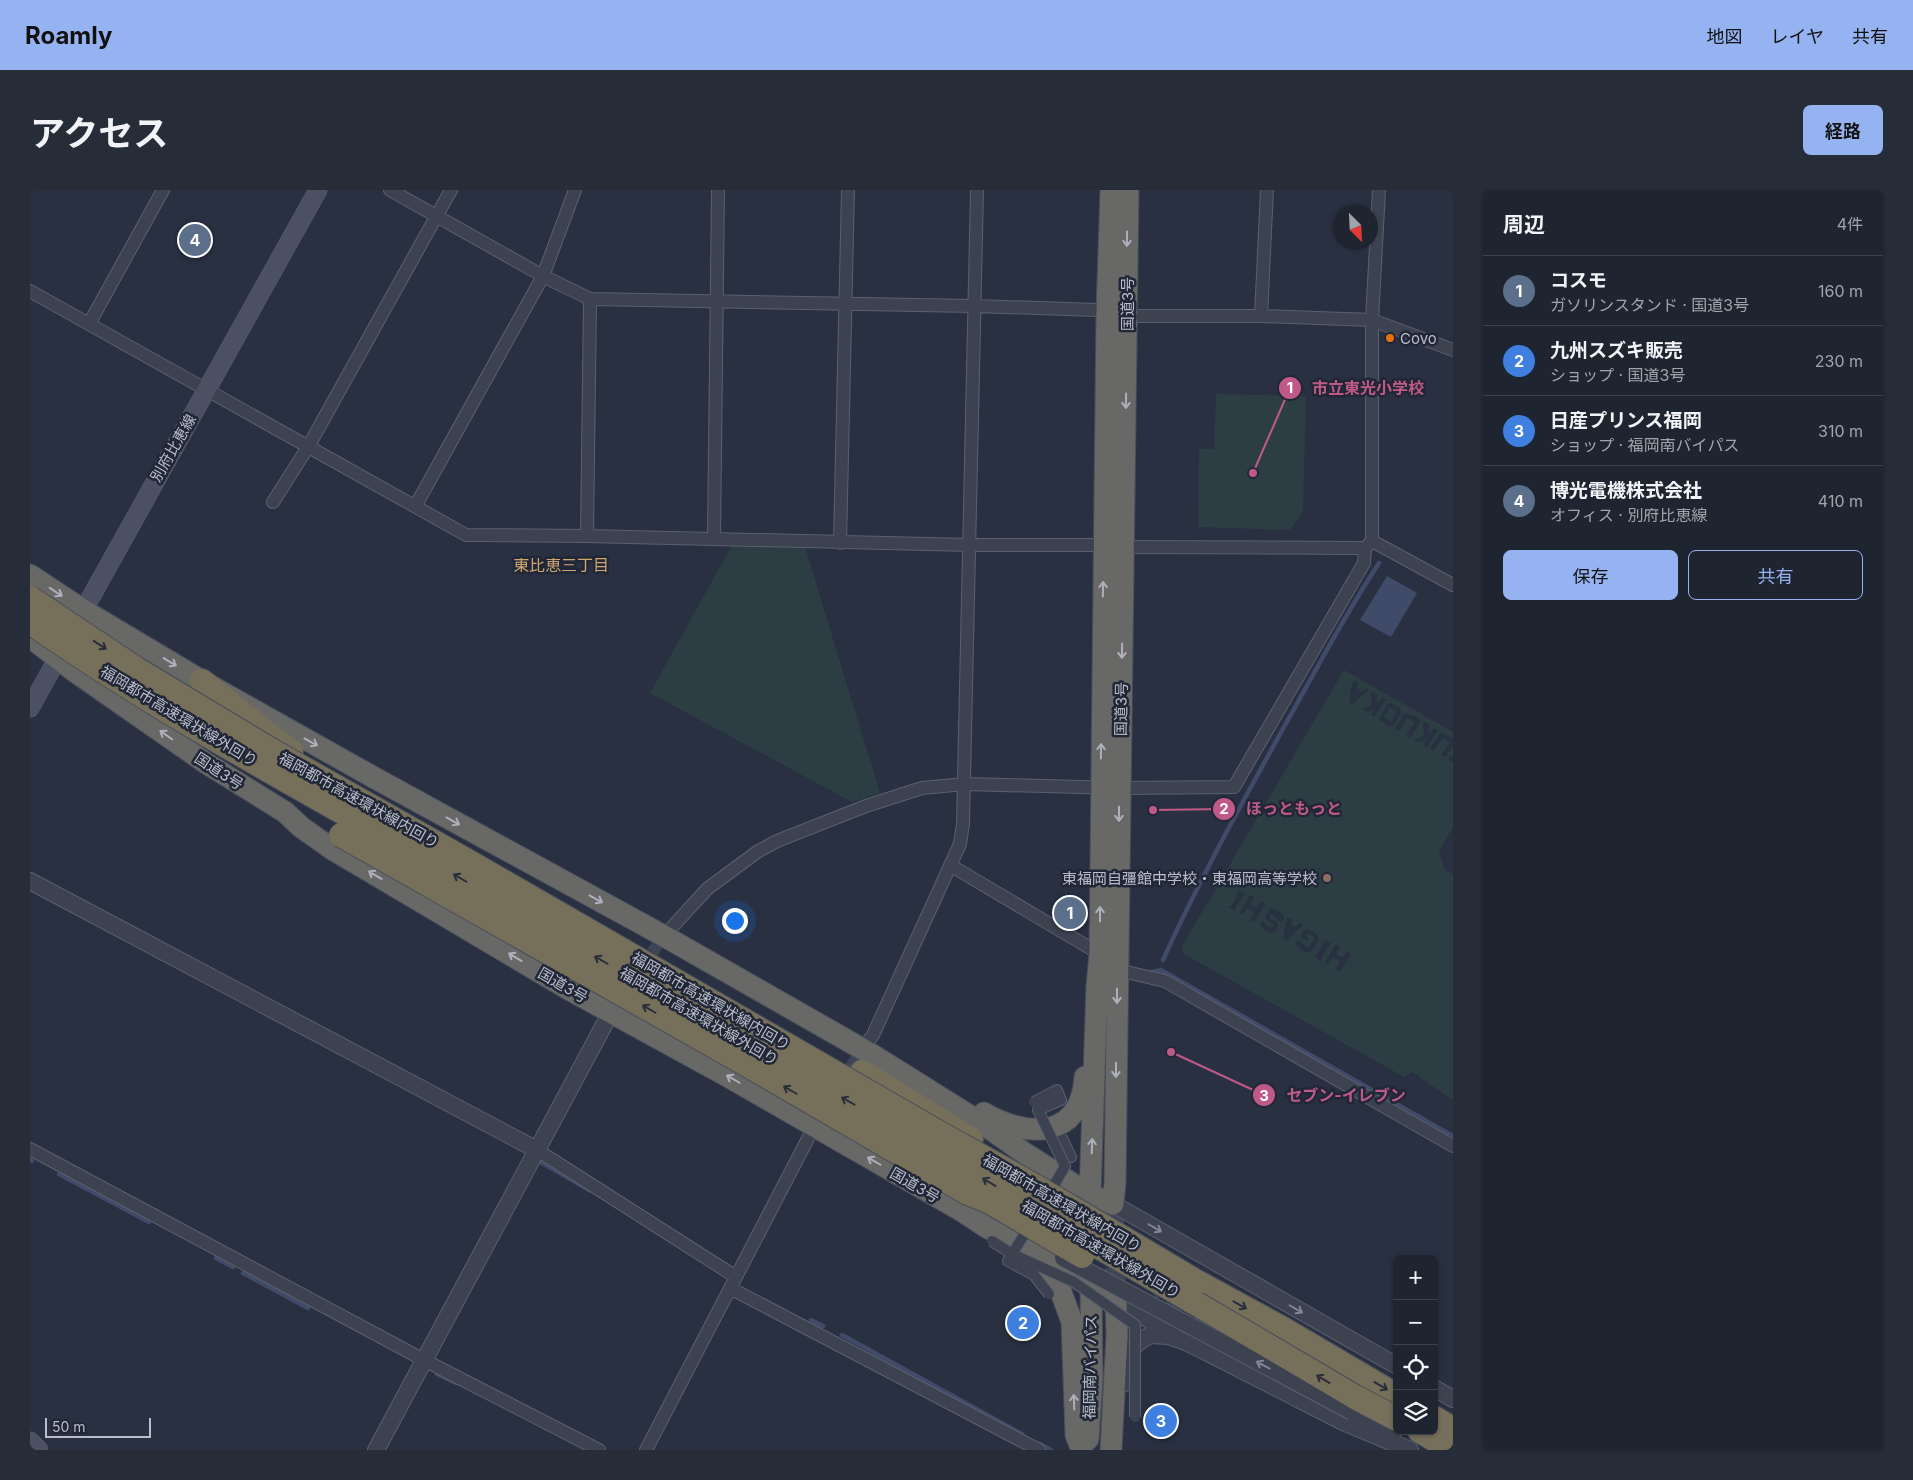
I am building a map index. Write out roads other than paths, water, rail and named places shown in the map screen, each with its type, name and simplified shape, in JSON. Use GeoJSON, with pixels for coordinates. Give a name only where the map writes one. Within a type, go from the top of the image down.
{"type":"FeatureCollection","features":[{"type":"Feature","properties":{"kind":"highway","name":"国道3号"},"geometry":{"type":"LineString","coordinates":[[1090,1195],[1097,986],[1110,787],[1114,546],[1110,312],[1111,190]]}},
{"type":"Feature","properties":{"kind":"highway","name":"国道3号"},"geometry":{"type":"LineString","coordinates":[[1110,312],[1128,190]]}},
{"type":"Feature","properties":{"kind":"highway"},"geometry":{"type":"LineString","coordinates":[[30,575],[83,610],[202,681],[664,936],[866,1051],[986,1126],[1090,1195],[1113,1204]]}},
{"type":"Feature","properties":{"kind":"highway","name":"福岡都市高速環状線内回り"},"geometry":{"type":"LineString","coordinates":[[30,598],[138,670],[271,750],[479,867],[1393,1394]]}},
{"type":"Feature","properties":{"kind":"highway","name":"福岡都市高速環状線外回り"},"geometry":{"type":"LineString","coordinates":[[30,622],[125,684],[261,766],[893,1126],[1355,1397],[1393,1425]]}},
{"type":"Feature","properties":{"kind":"highway","name":"国道3号"},"geometry":{"type":"LineString","coordinates":[[30,637],[206,763],[285,812],[301,827],[332,849],[611,1012],[727,1076],[962,1211],[1014,1248],[1090,1285],[1116,1301]]}},
{"type":"Feature","properties":{"kind":"highway"},"geometry":{"type":"LineString","coordinates":[[202,681],[270,736],[318,766],[764,1014],[1097,1214],[1197,1282]]}},
{"type":"Feature","properties":{"kind":"highway","name":"国道3号"},"geometry":{"type":"LineString","coordinates":[[1110,787],[1118,970],[1115,1183],[1113,1204]]}},
{"type":"Feature","properties":{"kind":"highway"},"geometry":{"type":"LineString","coordinates":[[285,812],[310,820],[341,834],[737,1059],[968,1193],[990,1202],[1049,1238],[1176,1307],[1272,1348]]}},
{"type":"Feature","properties":{"kind":"highway"},"geometry":{"type":"LineString","coordinates":[[866,1051],[907,1070],[1000,1122],[1022,1127],[1052,1129],[1068,1120],[1076,1110],[1084,1091],[1087,1044],[1097,986]]}},
{"type":"Feature","properties":{"kind":"highway"},"geometry":{"type":"LineString","coordinates":[[1014,1248],[1035,1259],[1061,1292],[1072,1322],[1076,1435],[1082,1450]]}},
{"type":"Feature","properties":{"kind":"highway","name":"福岡南バイパス"},"geometry":{"type":"LineString","coordinates":[[1087,1450],[1092,1380],[1090,1285]]}},
{"type":"Feature","properties":{"kind":"highway","name":"福岡南バイパス"},"geometry":{"type":"LineString","coordinates":[[1111,1449],[1117,1335],[1116,1301]]}},
{"type":"Feature","properties":{"kind":"highway"},"geometry":{"type":"LineString","coordinates":[[1438,1420],[1453,1429]]}},
{"type":"Feature","properties":{"kind":"highway"},"geometry":{"type":"LineString","coordinates":[[1427,1435],[1453,1450]]}},
{"type":"Feature","properties":{"kind":"main road","name":"別府比恵線"},"geometry":{"type":"LineString","coordinates":[[30,708],[318,190]]}},
{"type":"Feature","properties":{"kind":"main road"},"geometry":{"type":"LineString","coordinates":[[30,1442],[39,1450]]}},
{"type":"Feature","properties":{"kind":"street"},"geometry":{"type":"LineString","coordinates":[[89,324],[163,190]]}},
{"type":"Feature","properties":{"kind":"street"},"geometry":{"type":"LineString","coordinates":[[390,190],[543,276],[590,299],[974,306],[1110,312],[1138,316],[1261,316],[1372,320],[1453,349]]}},
{"type":"Feature","properties":{"kind":"street"},"geometry":{"type":"LineString","coordinates":[[273,502],[308,447],[451,190]]}},
{"type":"Feature","properties":{"kind":"street"},"geometry":{"type":"LineString","coordinates":[[416,505],[543,276],[575,190]]}},
{"type":"Feature","properties":{"kind":"street"},"geometry":{"type":"LineString","coordinates":[[714,538],[718,190]]}},
{"type":"Feature","properties":{"kind":"street"},"geometry":{"type":"LineString","coordinates":[[840,543],[847,304],[848,190]]}},
{"type":"Feature","properties":{"kind":"street"},"geometry":{"type":"LineString","coordinates":[[866,1051],[960,844],[965,784],[977,190]]}},
{"type":"Feature","properties":{"kind":"street"},"geometry":{"type":"LineString","coordinates":[[1261,316],[1267,190]]}},
{"type":"Feature","properties":{"kind":"street"},"geometry":{"type":"LineString","coordinates":[[664,936],[708,889],[738,865],[777,841],[866,806],[909,792],[936,785],[965,784],[1234,787],[1364,563],[1369,545],[1372,320],[1379,190]]}},
{"type":"Feature","properties":{"kind":"street"},"geometry":{"type":"LineString","coordinates":[[30,291],[466,534],[970,545],[1369,545],[1453,585]]}},
{"type":"Feature","properties":{"kind":"street"},"geometry":{"type":"LineString","coordinates":[[587,536],[590,299]]}},
{"type":"Feature","properties":{"kind":"street"},"geometry":{"type":"LineString","coordinates":[[950,866],[1100,954]]}},
{"type":"Feature","properties":{"kind":"street"},"geometry":{"type":"LineString","coordinates":[[30,881],[537,1150],[733,1282],[1039,1450]]}},
{"type":"Feature","properties":{"kind":"street"},"geometry":{"type":"LineString","coordinates":[[1118,970],[1165,981],[1453,1146]]}},
{"type":"Feature","properties":{"kind":"street"},"geometry":{"type":"LineString","coordinates":[[376,1450],[611,1012]]}},
{"type":"Feature","properties":{"kind":"street"},"geometry":{"type":"LineString","coordinates":[[1034,1102],[1057,1090],[1061,1100],[1038,1110],[1065,1166],[1014,1248],[1008,1261],[1034,1275],[1049,1294]]}},
{"type":"Feature","properties":{"kind":"street"},"geometry":{"type":"LineString","coordinates":[[646,1450],[814,1127]]}},
{"type":"Feature","properties":{"kind":"street"},"geometry":{"type":"LineString","coordinates":[[1051,1137],[1060,1134],[1071,1156]]}},
{"type":"Feature","properties":{"kind":"street"},"geometry":{"type":"LineString","coordinates":[[30,1149],[424,1360],[599,1450]]}},
{"type":"Feature","properties":{"kind":"street"},"geometry":{"type":"LineString","coordinates":[[968,1193],[1015,1230],[1046,1248],[1393,1425]]}},
{"type":"Feature","properties":{"kind":"street"},"geometry":{"type":"LineString","coordinates":[[1113,1204],[1393,1364]]}},
{"type":"Feature","properties":{"kind":"street"},"geometry":{"type":"LineString","coordinates":[[992,1241],[1014,1248],[1074,1282],[1135,1325],[1135,1417]]}},
{"type":"Feature","properties":{"kind":"street"},"geometry":{"type":"LineString","coordinates":[[1116,1301],[1150,1322],[1206,1352],[1344,1422],[1410,1450]]}},
{"type":"Feature","properties":{"kind":"street"},"geometry":{"type":"LineString","coordinates":[[1111,1449],[1116,1437],[1124,1400],[1126,1364],[1130,1351],[1150,1335],[1168,1336],[1206,1352]]}},
{"type":"Feature","properties":{"kind":"street"},"geometry":{"type":"LineString","coordinates":[[1437,1390],[1453,1399]]}},
{"type":"Feature","properties":{"kind":"street"},"geometry":{"type":"LineString","coordinates":[[1410,1435],[1436,1450]]}},
{"type":"Feature","properties":{"kind":"water"},"geometry":{"type":"Polygon","coordinates":[[[1387,576],[1417,593],[1391,637],[1360,620],[1387,576]]]}},
{"type":"Feature","properties":{"kind":"waterway"},"geometry":{"type":"LineString","coordinates":[[1163,960],[1206,871],[1237,813],[1330,644],[1379,563]]}},
{"type":"Feature","properties":{"kind":"waterway"},"geometry":{"type":"LineString","coordinates":[[1148,973],[1161,970],[1453,1136]]}},
{"type":"Feature","properties":{"kind":"waterway"},"geometry":{"type":"LineString","coordinates":[[539,1161],[589,1190]]}},
{"type":"Feature","properties":{"kind":"waterway"},"geometry":{"type":"LineString","coordinates":[[59,1174],[149,1222]]}},
{"type":"Feature","properties":{"kind":"waterway"},"geometry":{"type":"LineString","coordinates":[[216,1258],[233,1267]]}},
{"type":"Feature","properties":{"kind":"waterway"},"geometry":{"type":"LineString","coordinates":[[243,1273],[308,1308]]}},
{"type":"Feature","properties":{"kind":"waterway"},"geometry":{"type":"LineString","coordinates":[[811,1320],[823,1326]]}},
{"type":"Feature","properties":{"kind":"waterway"},"geometry":{"type":"LineString","coordinates":[[842,1335],[1022,1434]]}},
{"type":"Feature","properties":{"kind":"waterway"},"geometry":{"type":"LineString","coordinates":[[437,1374],[456,1383]]}},
{"type":"Feature","properties":{"kind":"waterway"},"geometry":{"type":"LineString","coordinates":[[1040,1444],[1051,1450]]}},
{"type":"Feature","properties":{"kind":"tunnel"},"geometry":{"type":"LineString","coordinates":[[642,967],[664,936]]}},
{"type":"Feature","properties":{"kind":"tunnel"},"geometry":{"type":"LineString","coordinates":[[841,1083],[862,1049]]}},
{"type":"Feature","properties":{"kind":"tunnel"},"geometry":{"type":"LineString","coordinates":[[1113,1204],[1116,1301]]}},
{"type":"Feature","properties":{"kind":"tunnel"},"geometry":{"type":"LineString","coordinates":[[1155,1281],[1182,1324],[1206,1352]]}},
{"type":"Feature","properties":{"kind":"place","name":"博光電機株式会社"},"geometry":{"type":"Point","coordinates":[195,240]}},
{"type":"Feature","properties":{"kind":"place","name":"Covo"},"geometry":{"type":"Point","coordinates":[1390,338]}},
{"type":"Feature","properties":{"kind":"place","name":"市立東光小学校"},"geometry":{"type":"Point","coordinates":[1253,473]}},
{"type":"Feature","properties":{"kind":"place","name":"ほっともっと"},"geometry":{"type":"Point","coordinates":[1153,810]}},
{"type":"Feature","properties":{"kind":"place","name":"東福岡自彊館中学校・東福岡高等学校"},"geometry":{"type":"Point","coordinates":[1327,878]}},
{"type":"Feature","properties":{"kind":"place","name":"コスモ"},"geometry":{"type":"Point","coordinates":[1070,913]}},
{"type":"Feature","properties":{"kind":"place","name":"セブン-イレブン"},"geometry":{"type":"Point","coordinates":[1171,1052]}},
{"type":"Feature","properties":{"kind":"place","name":"九州スズキ販売"},"geometry":{"type":"Point","coordinates":[1023,1323]}},
{"type":"Feature","properties":{"kind":"place","name":"日産プリンス福岡"},"geometry":{"type":"Point","coordinates":[1161,1421]}},
{"type":"Feature","properties":{"kind":"district","name":"東比恵三丁目"},"geometry":{"type":"Point","coordinates":[561,565]}}]}
